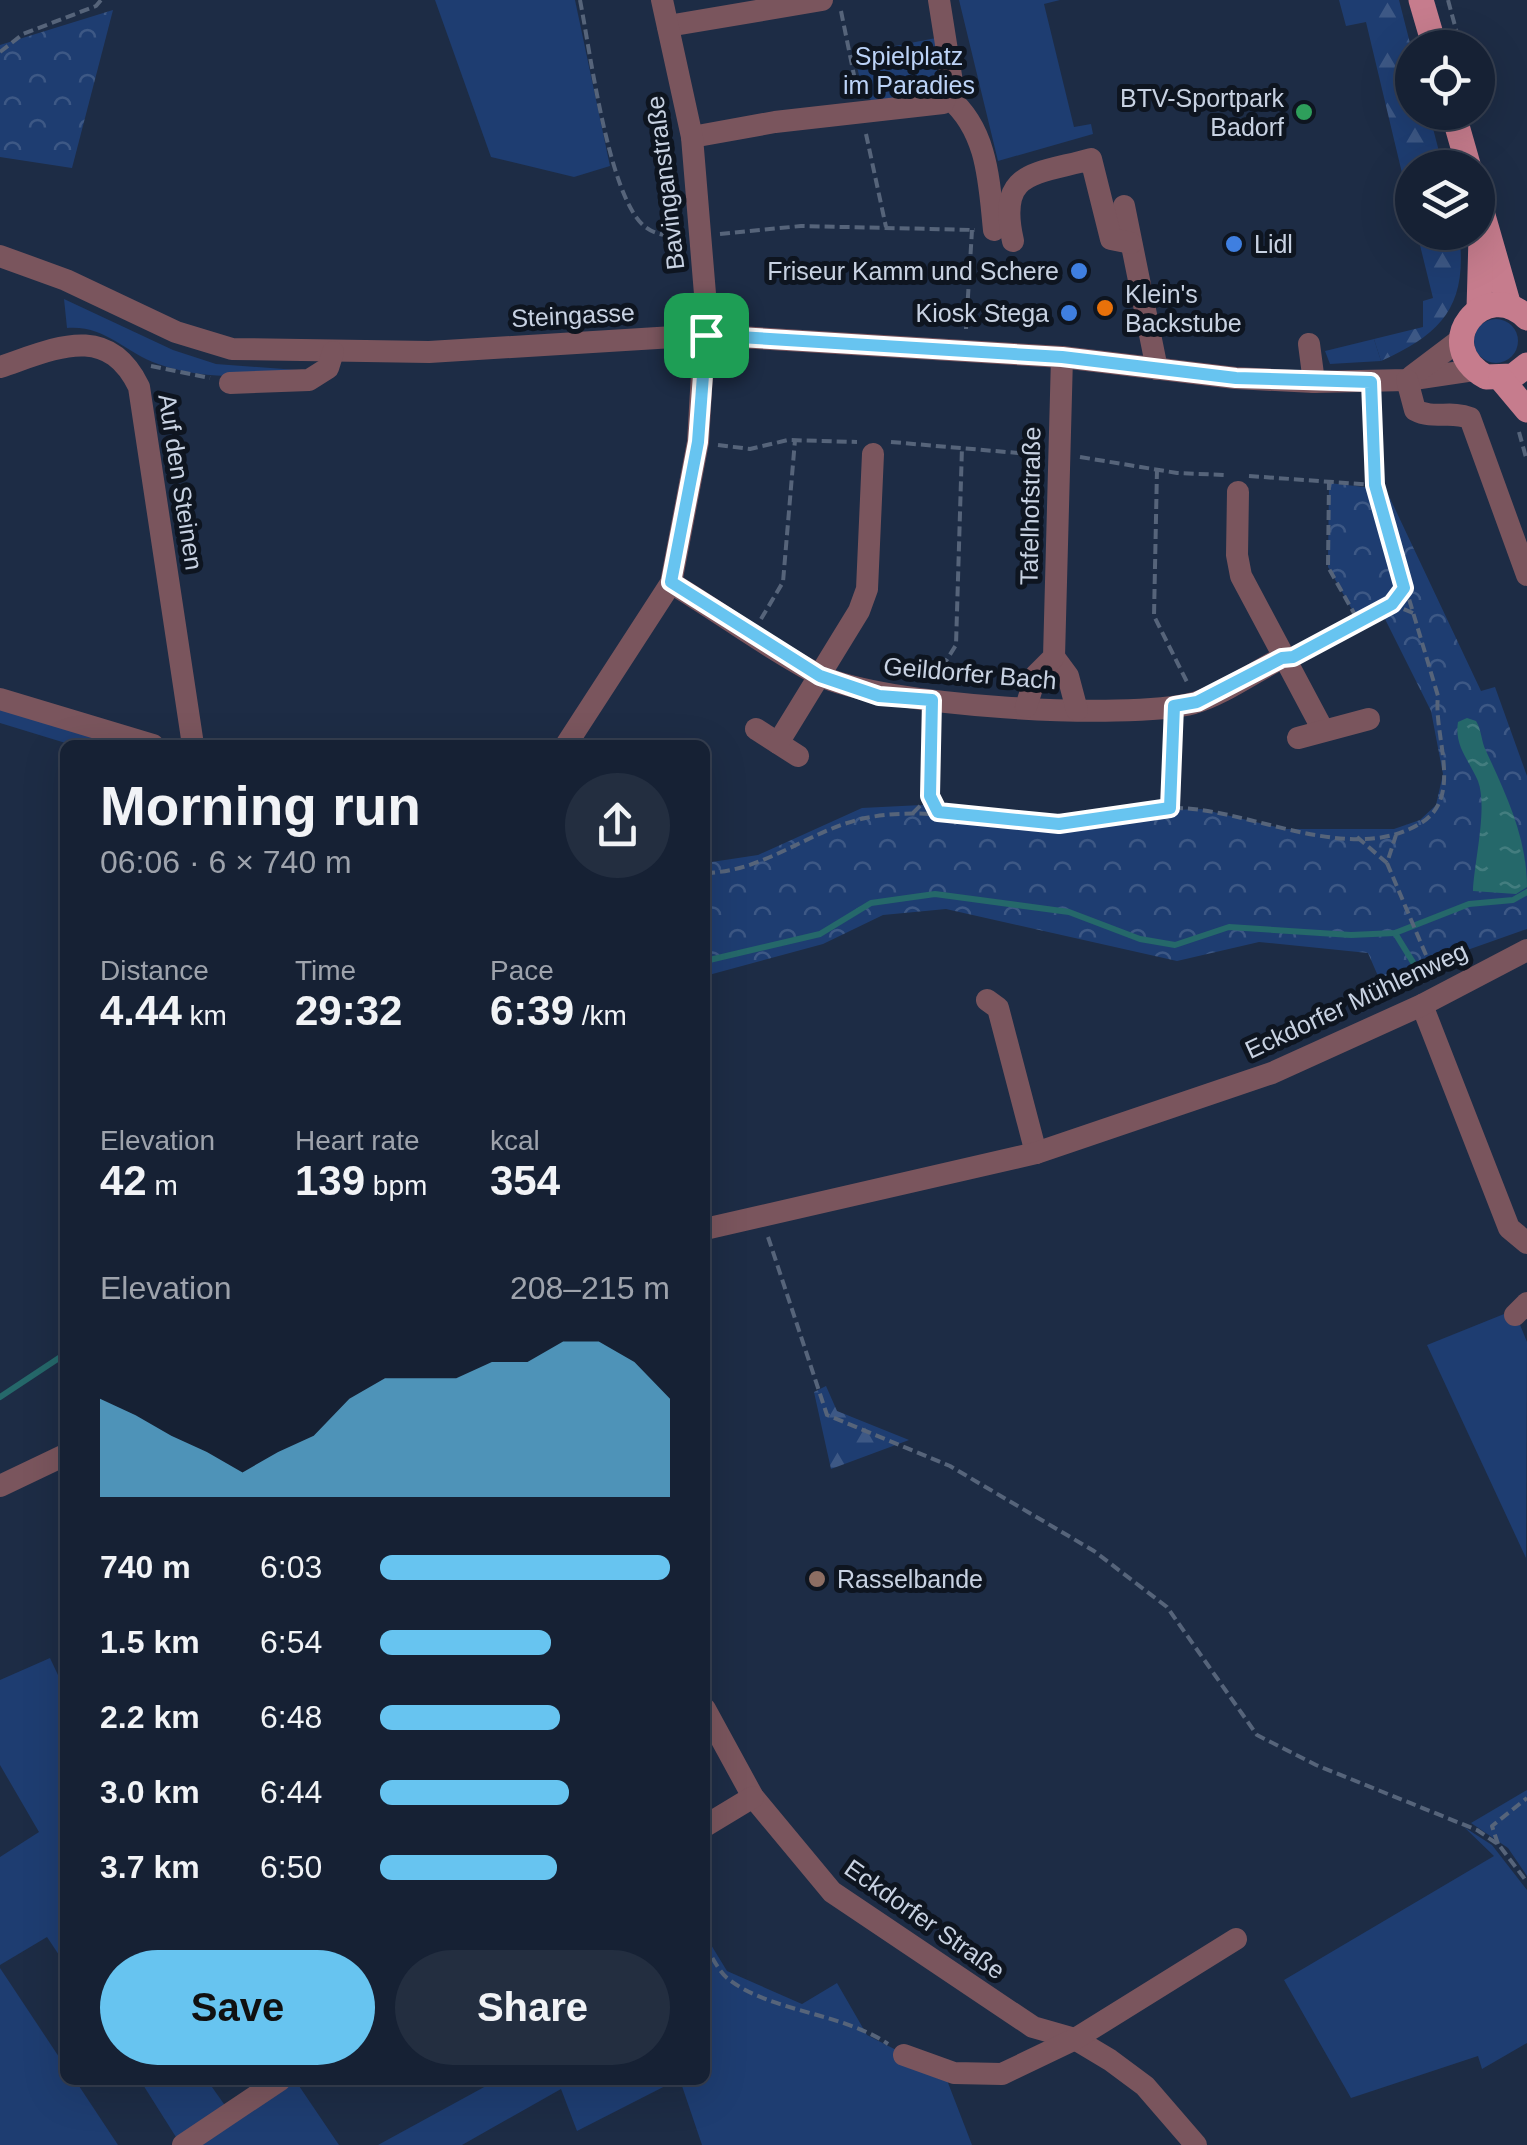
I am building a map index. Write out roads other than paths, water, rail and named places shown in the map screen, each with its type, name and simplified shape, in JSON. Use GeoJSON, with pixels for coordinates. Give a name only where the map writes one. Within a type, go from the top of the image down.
{"type":"FeatureCollection","features":[{"type":"Feature","properties":{"kind":"main road"},"geometry":{"type":"LineString","coordinates":[[1421,0],[1430,30]]}},
{"type":"Feature","properties":{"kind":"main road"},"geometry":{"type":"LineString","coordinates":[[1495,247],[1518,312],[1479,309],[1470,317],[1461,339],[1474,370],[1520,374],[1523,420]]}},
{"type":"Feature","properties":{"kind":"main road"},"geometry":{"type":"LineString","coordinates":[[1479,309],[1480,250]]}},
{"type":"Feature","properties":{"kind":"street","name":"Bavinganstraße"},"geometry":{"type":"LineString","coordinates":[[662,0],[692,137],[706,335]]}},
{"type":"Feature","properties":{"kind":"street"},"geometry":{"type":"LineString","coordinates":[[668,26],[822,0]]}},
{"type":"Feature","properties":{"kind":"street"},"geometry":{"type":"LineString","coordinates":[[692,137],[775,122],[932,107],[948,98],[952,82],[939,0]]}},
{"type":"Feature","properties":{"kind":"street"},"geometry":{"type":"LineString","coordinates":[[948,98],[973,126],[988,168],[993,234],[1013,191],[1026,178],[1090,159],[1111,239],[1131,243]]}},
{"type":"Feature","properties":{"kind":"street"},"geometry":{"type":"LineString","coordinates":[[1124,206],[1157,369]]}},
{"type":"Feature","properties":{"kind":"street","name":"Steingasse"},"geometry":{"type":"LineString","coordinates":[[0,256],[66,280],[176,332],[232,349],[430,352],[706,335],[1062,357],[1314,382],[1406,380],[1474,370]]}},
{"type":"Feature","properties":{"kind":"street"},"geometry":{"type":"LineString","coordinates":[[569,740],[671,582],[698,442],[706,335]]}},
{"type":"Feature","properties":{"kind":"street"},"geometry":{"type":"LineString","coordinates":[[1461,339],[1406,380],[1414,410],[1430,418],[1459,414],[1470,418],[1527,575]]}},
{"type":"Feature","properties":{"kind":"street","name":"Auf den Steinen"},"geometry":{"type":"LineString","coordinates":[[0,367],[72,344],[111,352],[131,370],[139,387],[192,740]]}},
{"type":"Feature","properties":{"kind":"street"},"geometry":{"type":"LineString","coordinates":[[1309,344],[1314,382]]}},
{"type":"Feature","properties":{"kind":"street"},"geometry":{"type":"LineString","coordinates":[[230,382],[309,380],[328,368],[333,352]]}},
{"type":"Feature","properties":{"kind":"street","name":"Tafelhofstraße"},"geometry":{"type":"LineString","coordinates":[[1062,357],[1054,656],[1068,676],[1077,710]]}},
{"type":"Feature","properties":{"kind":"street"},"geometry":{"type":"LineString","coordinates":[[778,743],[868,589],[873,454]]}},
{"type":"Feature","properties":{"kind":"street"},"geometry":{"type":"LineString","coordinates":[[1238,492],[1237,555],[1241,576],[1323,730]]}},
{"type":"Feature","properties":{"kind":"street","name":"Geildorfer Bach"},"geometry":{"type":"LineString","coordinates":[[671,582],[820,676],[879,696],[1077,710],[1186,704],[1282,658]]}},
{"type":"Feature","properties":{"kind":"street","name":"Tafelhofstraße"},"geometry":{"type":"LineString","coordinates":[[1026,708],[1036,675],[1054,656]]}},
{"type":"Feature","properties":{"kind":"street"},"geometry":{"type":"LineString","coordinates":[[0,700],[136,740]]}},
{"type":"Feature","properties":{"kind":"street"},"geometry":{"type":"LineString","coordinates":[[1298,738],[1369,719]]}},
{"type":"Feature","properties":{"kind":"street"},"geometry":{"type":"LineString","coordinates":[[756,728],[798,756]]}},
{"type":"Feature","properties":{"kind":"street","name":"Eckdorfer Mühlenweg"},"geometry":{"type":"LineString","coordinates":[[710,1228],[1036,1153],[1272,1073],[1527,950]]}},
{"type":"Feature","properties":{"kind":"street"},"geometry":{"type":"LineString","coordinates":[[1431,998],[1509,1228],[1527,1243]]}},
{"type":"Feature","properties":{"kind":"street"},"geometry":{"type":"LineString","coordinates":[[988,1000],[998,1008],[1036,1153]]}},
{"type":"Feature","properties":{"kind":"street"},"geometry":{"type":"LineString","coordinates":[[0,1486],[60,1457]]}},
{"type":"Feature","properties":{"kind":"street","name":"Eckdorfer Straße"},"geometry":{"type":"LineString","coordinates":[[710,1718],[754,1797],[832,1892],[1034,2026],[1075,2039],[1145,2086],[1196,2145]]}},
{"type":"Feature","properties":{"kind":"street"},"geometry":{"type":"LineString","coordinates":[[710,1823],[754,1797]]}},
{"type":"Feature","properties":{"kind":"street"},"geometry":{"type":"LineString","coordinates":[[904,2054],[954,2073],[1002,2074],[1075,2039],[1236,1939]]}},
{"type":"Feature","properties":{"kind":"street"},"geometry":{"type":"LineString","coordinates":[[182,2145],[272,2085]]}},
{"type":"Feature","properties":{"kind":"water"},"geometry":{"type":"Polygon","coordinates":[[[1467,718],[1478,725],[1519,834],[1527,887],[1516,894],[1473,891],[1482,806],[1478,781],[1458,738],[1458,722],[1467,718]]]}},
{"type":"Feature","properties":{"kind":"waterway","name":"Geildorfer Bach"},"geometry":{"type":"LineString","coordinates":[[710,960],[820,934],[871,903],[935,894],[1069,912],[1140,939],[1175,945],[1229,927],[1351,935],[1395,933],[1469,904],[1513,900],[1527,892]]}},
{"type":"Feature","properties":{"kind":"waterway"},"geometry":{"type":"LineString","coordinates":[[1395,933],[1419,972]]}},
{"type":"Feature","properties":{"kind":"waterway"},"geometry":{"type":"LineString","coordinates":[[0,1397],[60,1357]]}},
{"type":"Feature","properties":{"kind":"place","name":"BTV-Sportpark Badorf"},"geometry":{"type":"Point","coordinates":[1304,112]}},
{"type":"Feature","properties":{"kind":"place","name":"Lidl"},"geometry":{"type":"Point","coordinates":[1234,244]}},
{"type":"Feature","properties":{"kind":"place","name":"Friseur Kamm und Schere"},"geometry":{"type":"Point","coordinates":[1079,271]}},
{"type":"Feature","properties":{"kind":"place","name":"Klein's Backstube"},"geometry":{"type":"Point","coordinates":[1105,308]}},
{"type":"Feature","properties":{"kind":"place","name":"Kiosk Stega"},"geometry":{"type":"Point","coordinates":[1069,313]}},
{"type":"Feature","properties":{"kind":"place","name":"Rasselbande"},"geometry":{"type":"Point","coordinates":[817,1579]}},
{"type":"Feature","properties":{"kind":"park label","name":"Spielplatz im Paradies"},"geometry":{"type":"Point","coordinates":[909,70]}}]}
